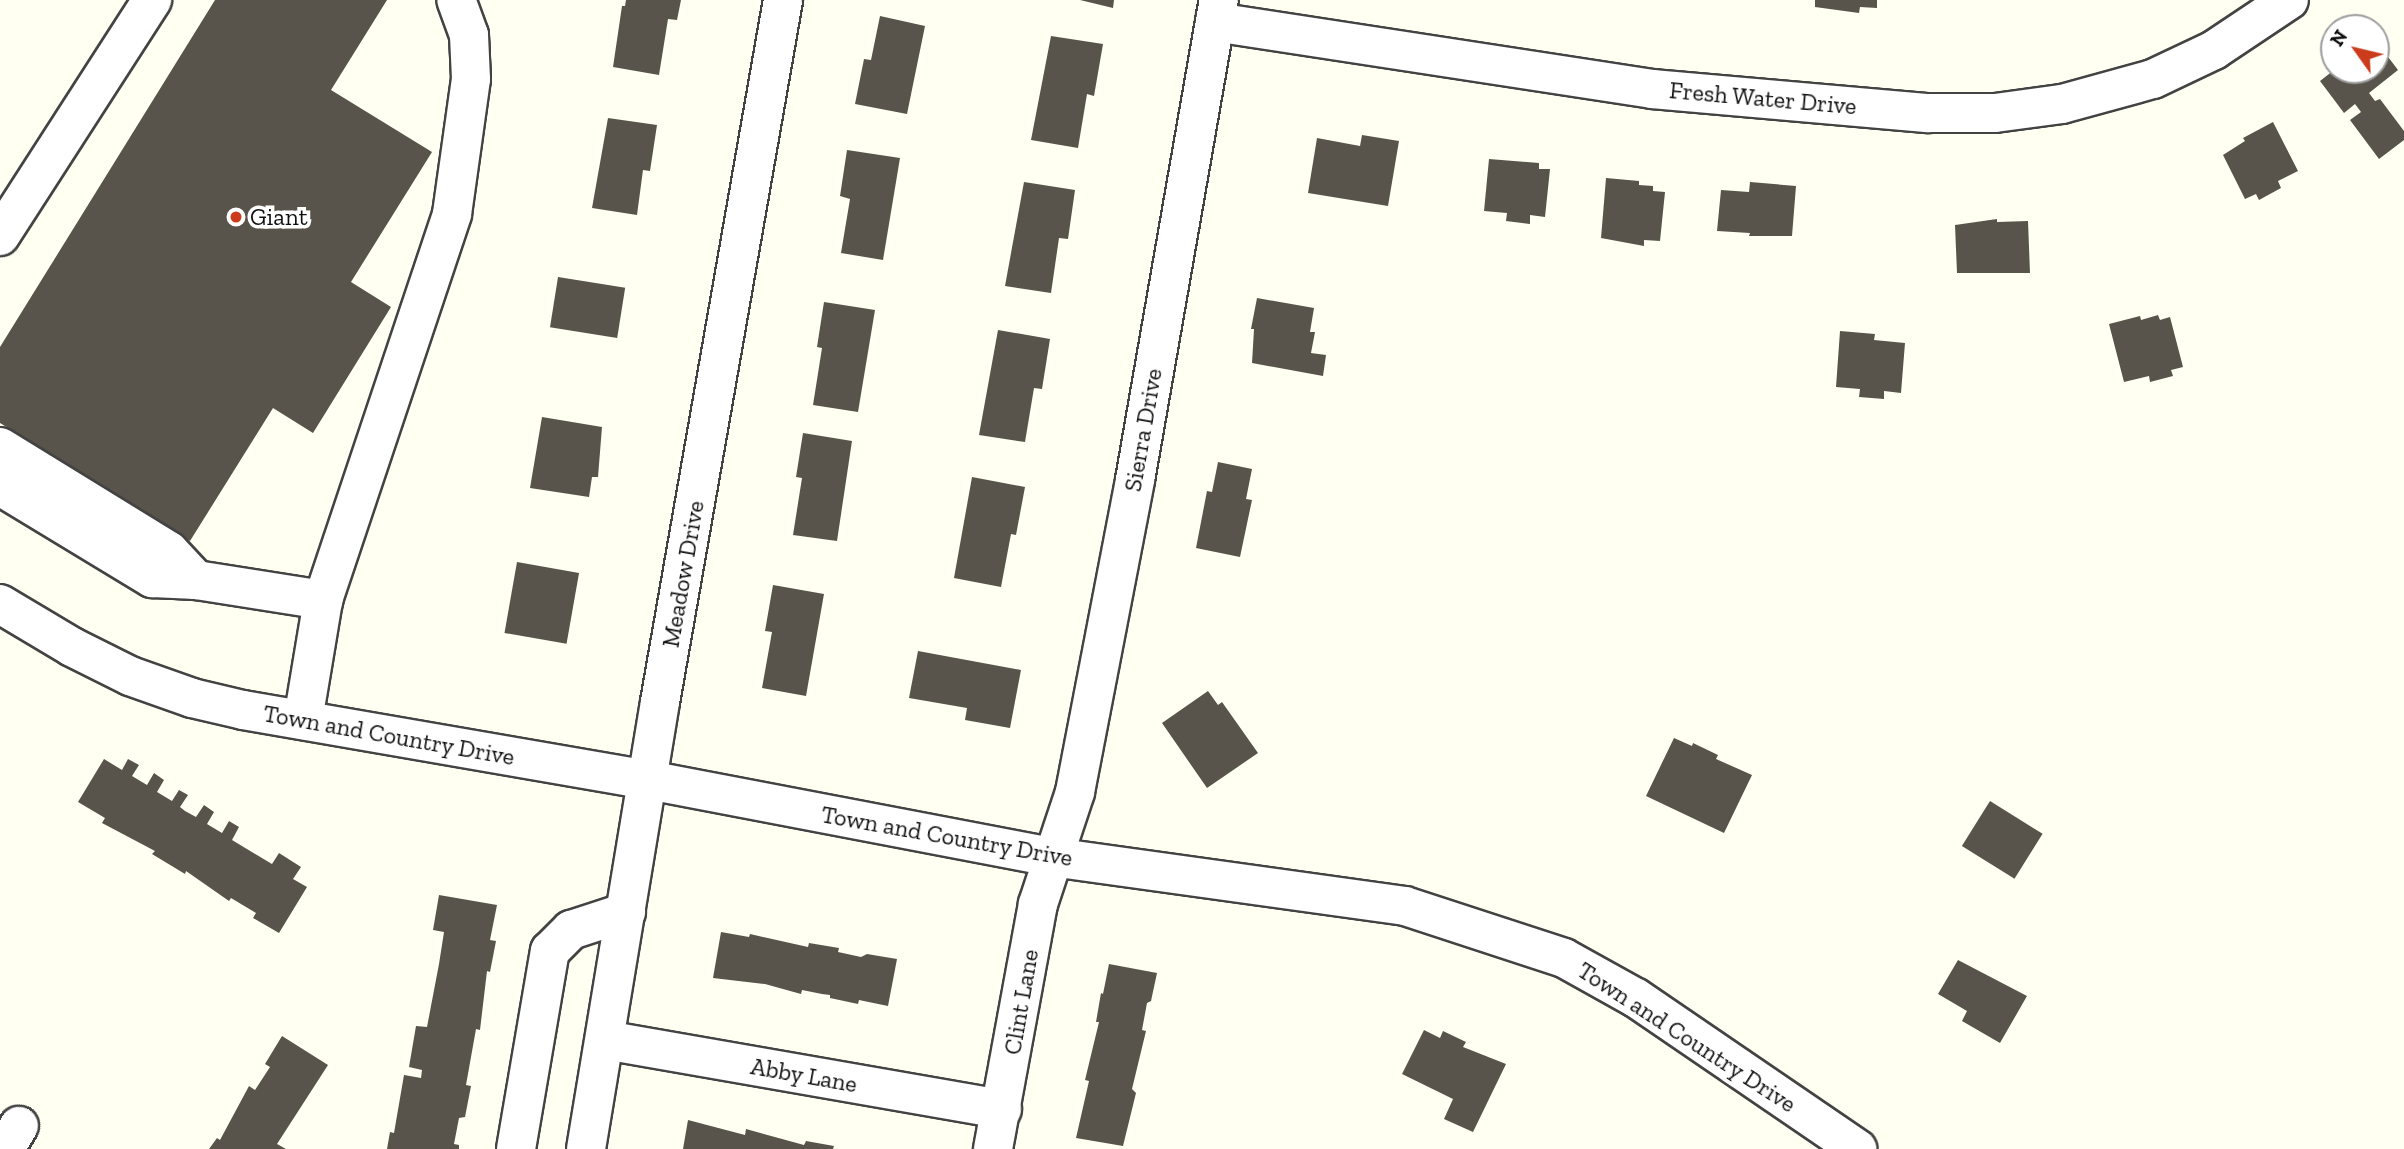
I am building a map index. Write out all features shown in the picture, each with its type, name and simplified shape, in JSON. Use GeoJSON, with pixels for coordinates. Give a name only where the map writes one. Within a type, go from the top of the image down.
{"type":"FeatureCollection","features":[{"type":"Feature","properties":{"kind":"street"},"geometry":{"type":"LineString","coordinates":[[0,236],[152,0]]}},
{"type":"Feature","properties":{"kind":"street"},"geometry":{"type":"LineString","coordinates":[[303,720],[323,600],[452,214],[471,79],[468,35],[456,0]]}},
{"type":"Feature","properties":{"kind":"street","name":"Meadow Drive"},"geometry":{"type":"LineString","coordinates":[[586,1149],[783,0]]}},
{"type":"Feature","properties":{"kind":"street","name":"Fresh Water Drive"},"geometry":{"type":"LineString","coordinates":[[1217,11],[1653,89],[1929,113],[1995,113],[2062,104],[2153,79],[2214,50],[2289,0]]}},
{"type":"Feature","properties":{"kind":"street","name":"Sierra Drive"},"geometry":{"type":"LineString","coordinates":[[1052,856],[1075,792],[1135,480],[1217,11]]}},
{"type":"Feature","properties":{"kind":"street"},"geometry":{"type":"LineString","coordinates":[[0,447],[163,547],[196,580]]}},
{"type":"Feature","properties":{"kind":"street"},"geometry":{"type":"LineString","coordinates":[[0,486],[152,578],[196,580],[323,600]]}},
{"type":"Feature","properties":{"kind":"street","name":"Town and Country Drive"},"geometry":{"type":"LineString","coordinates":[[0,604],[72,648],[130,676],[192,698],[303,720],[648,779],[1052,856],[1405,905],[1511,938],[1564,958],[1636,998],[1857,1149]]}},
{"type":"Feature","properties":{"kind":"street","name":"Clint Lane"},"geometry":{"type":"LineString","coordinates":[[993,1149],[1038,904],[1052,856]]}},
{"type":"Feature","properties":{"kind":"street"},"geometry":{"type":"LineString","coordinates":[[516,1149],[550,951],[571,930],[626,912]]}},
{"type":"Feature","properties":{"kind":"street","name":"Abby Lane"},"geometry":{"type":"LineString","coordinates":[[605,1040],[1002,1109]]}},
{"type":"Feature","properties":{"kind":"building","name":"Giant"},"geometry":{"type":"Polygon","coordinates":[[[215,0],[387,0],[331,90],[432,152],[351,282],[391,307],[313,433],[273,408],[190,541],[0,423],[0,347],[215,0]]]}},
{"type":"Feature","properties":{"kind":"building"},"geometry":{"type":"Polygon","coordinates":[[[626,0],[681,0],[677,20],[668,19],[659,75],[613,67],[622,6],[625,6],[626,0]]]}},
{"type":"Feature","properties":{"kind":"building"},"geometry":{"type":"Polygon","coordinates":[[[1080,0],[1114,0],[1113,8],[1080,0]]]}},
{"type":"Feature","properties":{"kind":"building"},"geometry":{"type":"Polygon","coordinates":[[[1815,0],[1877,0],[1877,8],[1860,7],[1859,13],[1815,7],[1815,0]]]}},
{"type":"Feature","properties":{"kind":"building"},"geometry":{"type":"Polygon","coordinates":[[[880,16],[925,26],[907,114],[855,104],[864,59],[871,60],[880,16]]]}},
{"type":"Feature","properties":{"kind":"building"},"geometry":{"type":"Polygon","coordinates":[[[1051,36],[1103,44],[1094,96],[1087,94],[1078,148],[1031,140],[1051,36]]]}},
{"type":"Feature","properties":{"kind":"building"},"geometry":{"type":"Polygon","coordinates":[[[2390,59],[2398,70],[2390,76],[2390,59]]]}},
{"type":"Feature","properties":{"kind":"building"},"geometry":{"type":"Polygon","coordinates":[[[2322,84],[2380,84],[2369,93],[2375,101],[2380,99],[2404,131],[2404,140],[2379,159],[2350,120],[2361,112],[2355,104],[2344,113],[2322,84]]]}},
{"type":"Feature","properties":{"kind":"building"},"geometry":{"type":"Polygon","coordinates":[[[608,118],[657,125],[650,171],[643,170],[637,215],[592,208],[608,118]]]}},
{"type":"Feature","properties":{"kind":"building"},"geometry":{"type":"Polygon","coordinates":[[[2273,122],[2298,171],[2278,181],[2281,188],[2259,200],[2256,194],[2245,199],[2223,155],[2245,141],[2243,138],[2273,122]]]}},
{"type":"Feature","properties":{"kind":"building"},"geometry":{"type":"Polygon","coordinates":[[[1362,135],[1399,141],[1388,206],[1308,193],[1317,138],[1360,146],[1362,135]]]}},
{"type":"Feature","properties":{"kind":"building"},"geometry":{"type":"Polygon","coordinates":[[[847,150],[900,158],[883,260],[841,253],[850,199],[840,196],[847,150]]]}},
{"type":"Feature","properties":{"kind":"building"},"geometry":{"type":"Polygon","coordinates":[[[1489,159],[1539,163],[1539,169],[1550,169],[1545,217],[1530,215],[1530,224],[1506,221],[1507,213],[1484,211],[1489,159]]]}},
{"type":"Feature","properties":{"kind":"building"},"geometry":{"type":"Polygon","coordinates":[[[1606,178],[1639,181],[1639,185],[1653,186],[1653,191],[1665,192],[1660,241],[1644,240],[1644,246],[1601,238],[1606,178]]]}},
{"type":"Feature","properties":{"kind":"building"},"geometry":{"type":"Polygon","coordinates":[[[1024,182],[1075,190],[1068,239],[1059,238],[1051,293],[1005,286],[1024,182]]]}},
{"type":"Feature","properties":{"kind":"building"},"geometry":{"type":"Polygon","coordinates":[[[1750,182],[1796,186],[1792,236],[1749,236],[1750,233],[1717,231],[1721,190],[1749,192],[1750,182]]]}},
{"type":"Feature","properties":{"kind":"building"},"geometry":{"type":"Polygon","coordinates":[[[1997,219],[1997,222],[2028,221],[2030,273],[1957,273],[1955,225],[1997,219]]]}},
{"type":"Feature","properties":{"kind":"building"},"geometry":{"type":"Polygon","coordinates":[[[558,277],[625,288],[617,338],[550,327],[558,277]]]}},
{"type":"Feature","properties":{"kind":"building"},"geometry":{"type":"Polygon","coordinates":[[[1257,298],[1314,308],[1310,332],[1315,332],[1311,353],[1326,355],[1323,376],[1252,363],[1254,329],[1251,329],[1257,298]]]}},
{"type":"Feature","properties":{"kind":"building"},"geometry":{"type":"Polygon","coordinates":[[[824,302],[875,310],[858,412],[813,405],[822,348],[817,347],[824,302]]]}},
{"type":"Feature","properties":{"kind":"building"},"geometry":{"type":"Polygon","coordinates":[[[2158,315],[2160,320],[2170,317],[2183,367],[2171,370],[2173,376],[2150,382],[2149,376],[2124,382],[2109,324],[2140,316],[2141,320],[2158,315]]]}},
{"type":"Feature","properties":{"kind":"building"},"geometry":{"type":"Polygon","coordinates":[[[998,330],[1050,339],[1042,389],[1034,388],[1025,442],[979,435],[998,330]]]}},
{"type":"Feature","properties":{"kind":"building"},"geometry":{"type":"Polygon","coordinates":[[[1840,331],[1875,334],[1874,340],[1905,343],[1901,393],[1884,391],[1884,399],[1859,397],[1860,389],[1836,387],[1840,331]]]}},
{"type":"Feature","properties":{"kind":"building"},"geometry":{"type":"Polygon","coordinates":[[[542,417],[602,427],[598,477],[592,477],[589,497],[530,488],[542,417]]]}},
{"type":"Feature","properties":{"kind":"building"},"geometry":{"type":"Polygon","coordinates":[[[803,433],[852,441],[837,541],[793,535],[802,478],[796,477],[803,433]]]}},
{"type":"Feature","properties":{"kind":"building"},"geometry":{"type":"Polygon","coordinates":[[[1218,462],[1252,469],[1246,499],[1252,500],[1240,557],[1196,548],[1207,491],[1212,492],[1218,462]]]}},
{"type":"Feature","properties":{"kind":"building"},"geometry":{"type":"Polygon","coordinates":[[[972,477],[1025,487],[1016,535],[1011,534],[1001,587],[954,578],[972,477]]]}},
{"type":"Feature","properties":{"kind":"building"},"geometry":{"type":"Polygon","coordinates":[[[517,562],[579,573],[567,644],[504,633],[517,562]]]}},
{"type":"Feature","properties":{"kind":"building"},"geometry":{"type":"Polygon","coordinates":[[[773,585],[824,594],[806,696],[762,688],[772,632],[765,631],[773,585]]]}},
{"type":"Feature","properties":{"kind":"building"},"geometry":{"type":"Polygon","coordinates":[[[918,651],[1021,670],[1010,728],[965,720],[967,708],[909,698],[918,651]]]}},
{"type":"Feature","properties":{"kind":"building"},"geometry":{"type":"Polygon","coordinates":[[[1208,691],[1218,705],[1222,702],[1258,753],[1207,788],[1162,723],[1208,691]]]}},
{"type":"Feature","properties":{"kind":"building"},"geometry":{"type":"Polygon","coordinates":[[[1674,738],[1692,746],[1693,743],[1718,755],[1716,759],[1752,775],[1724,833],[1646,796],[1674,738]]]}},
{"type":"Feature","properties":{"kind":"building"},"geometry":{"type":"Polygon","coordinates":[[[104,759],[122,770],[128,759],[139,765],[132,776],[147,785],[154,773],[164,780],[157,792],[172,801],[179,790],[188,795],[180,807],[185,811],[196,817],[204,805],[214,812],[207,824],[222,833],[229,821],[239,827],[232,840],[272,864],[279,853],[301,867],[293,879],[307,887],[279,933],[253,918],[256,913],[231,898],[229,901],[186,871],[185,874],[152,854],[155,851],[102,823],[105,818],[78,802],[104,759]]]}},
{"type":"Feature","properties":{"kind":"building"},"geometry":{"type":"Polygon","coordinates":[[[1990,801],[2043,834],[2014,879],[1962,846],[1990,801]]]}},
{"type":"Feature","properties":{"kind":"building"},"geometry":{"type":"Polygon","coordinates":[[[439,895],[497,905],[490,940],[496,941],[490,972],[487,971],[480,1030],[476,1029],[466,1085],[471,1086],[465,1117],[459,1118],[454,1144],[459,1145],[459,1149],[387,1149],[390,1132],[394,1133],[404,1075],[421,1078],[422,1070],[409,1067],[416,1026],[427,1027],[439,964],[444,932],[433,930],[439,895]]]}},
{"type":"Feature","properties":{"kind":"building"},"geometry":{"type":"Polygon","coordinates":[[[721,932],[749,937],[750,934],[808,947],[809,943],[839,948],[838,952],[861,957],[867,954],[897,959],[888,1006],[859,1000],[858,1004],[830,998],[830,995],[802,990],[801,994],[765,984],[713,978],[721,932]]]}},
{"type":"Feature","properties":{"kind":"building"},"geometry":{"type":"Polygon","coordinates":[[[1958,960],[2027,996],[2000,1043],[1962,1021],[1967,1011],[1938,994],[1958,960]]]}},
{"type":"Feature","properties":{"kind":"building"},"geometry":{"type":"Polygon","coordinates":[[[1109,964],[1157,973],[1151,1001],[1147,1003],[1142,1030],[1146,1031],[1132,1089],[1136,1093],[1123,1146],[1076,1138],[1089,1081],[1085,1080],[1099,1022],[1096,1022],[1101,993],[1103,994],[1109,964]]]}},
{"type":"Feature","properties":{"kind":"building"},"geometry":{"type":"Polygon","coordinates":[[[1424,1030],[1440,1038],[1443,1031],[1466,1042],[1463,1047],[1506,1064],[1473,1132],[1444,1119],[1453,1099],[1402,1074],[1424,1030]]]}},
{"type":"Feature","properties":{"kind":"building"},"geometry":{"type":"Polygon","coordinates":[[[282,1036],[328,1065],[277,1144],[286,1149],[209,1149],[217,1138],[220,1140],[249,1086],[255,1090],[270,1067],[265,1064],[282,1036]]]}},
{"type":"Feature","properties":{"kind":"building"},"geometry":{"type":"Polygon","coordinates":[[[688,1120],[745,1135],[746,1129],[804,1145],[806,1141],[834,1146],[833,1149],[683,1149],[688,1120]]]}},
{"type":"Feature","properties":{"kind":"place","name":"Giant"},"geometry":{"type":"Point","coordinates":[236,217]}}]}
